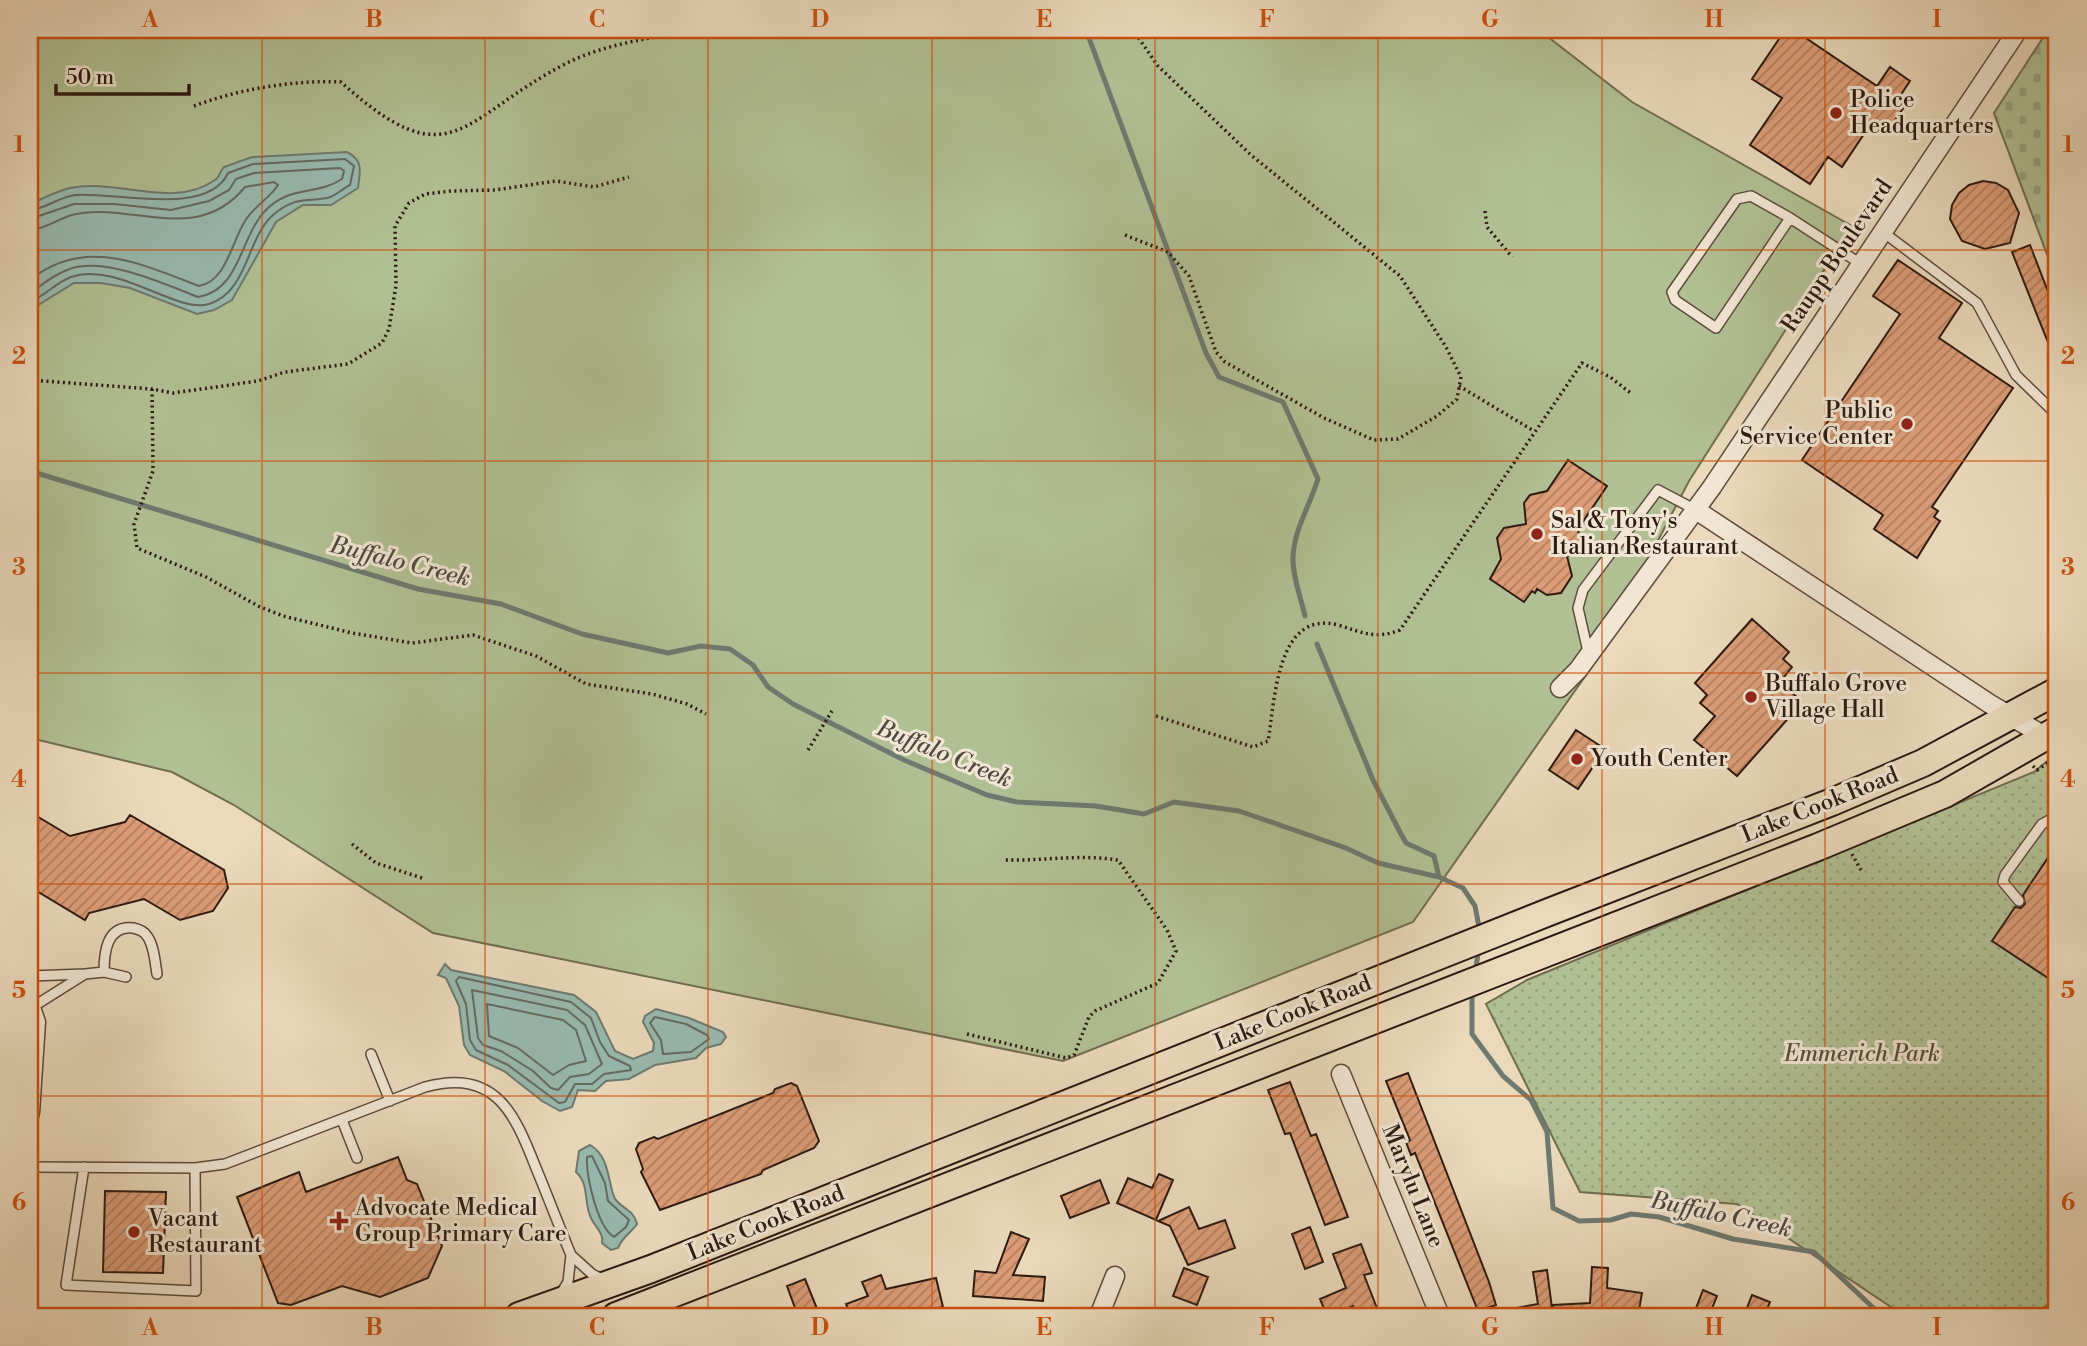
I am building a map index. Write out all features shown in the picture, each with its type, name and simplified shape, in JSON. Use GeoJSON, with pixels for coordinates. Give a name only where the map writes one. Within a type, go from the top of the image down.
{"type":"FeatureCollection","features":[{"type":"Feature","properties":{"kind":"main road","name":"Lake Cook Road"},"geometry":{"type":"LineString","coordinates":[[519,1316],[615,1283],[1832,802],[1923,763],[2057,691]]}},
{"type":"Feature","properties":{"kind":"main road","name":"Lake Cook Road"},"geometry":{"type":"LineString","coordinates":[[616,1316],[1564,948],[1945,794],[2055,742]]}},
{"type":"Feature","properties":{"kind":"street","name":"Raupp Boulevard"},"geometry":{"type":"LineString","coordinates":[[1560,688],[1589,656],[1696,510],[2018,30]]}},
{"type":"Feature","properties":{"kind":"street"},"geometry":{"type":"LineString","coordinates":[[1696,510],[2055,742]]}},
{"type":"Feature","properties":{"kind":"street"},"geometry":{"type":"LineString","coordinates":[[30,1006],[36,1022],[30,1113]]}},
{"type":"Feature","properties":{"kind":"street","name":"Marylu Lane"},"geometry":{"type":"LineString","coordinates":[[1341,1074],[1440,1316]]}},
{"type":"Feature","properties":{"kind":"street"},"geometry":{"type":"LineString","coordinates":[[1099,1316],[1115,1276]]}},
{"type":"Feature","properties":{"kind":"lane"},"geometry":{"type":"LineString","coordinates":[[1790,218],[1716,328],[1675,300],[1672,292],[1737,199],[1751,196],[1790,218],[1861,264]]}},
{"type":"Feature","properties":{"kind":"lane"},"geometry":{"type":"LineString","coordinates":[[1882,232],[1977,303],[2016,376],[2056,414]]}},
{"type":"Feature","properties":{"kind":"lane"},"geometry":{"type":"LineString","coordinates":[[1589,656],[1578,608],[1583,590],[1658,490],[1696,510]]}},
{"type":"Feature","properties":{"kind":"lane"},"geometry":{"type":"LineString","coordinates":[[2019,901],[2007,889],[2003,881],[2005,874],[2042,824],[2057,816]]}},
{"type":"Feature","properties":{"kind":"lane"},"geometry":{"type":"LineString","coordinates":[[104,972],[106,945],[116,931],[125,928],[141,930],[147,935],[157,974]]}},
{"type":"Feature","properties":{"kind":"lane"},"geometry":{"type":"LineString","coordinates":[[30,976],[104,972],[126,977]]}},
{"type":"Feature","properties":{"kind":"lane"},"geometry":{"type":"LineString","coordinates":[[30,1006],[85,974]]}},
{"type":"Feature","properties":{"kind":"lane"},"geometry":{"type":"LineString","coordinates":[[371,1054],[390,1101]]}},
{"type":"Feature","properties":{"kind":"lane"},"geometry":{"type":"LineString","coordinates":[[30,1167],[195,1168],[236,1162],[425,1087],[455,1082],[472,1084],[499,1099],[519,1124],[571,1255],[592,1274],[615,1283]]}},
{"type":"Feature","properties":{"kind":"lane"},"geometry":{"type":"LineString","coordinates":[[342,1120],[357,1158]]}},
{"type":"Feature","properties":{"kind":"lane"},"geometry":{"type":"LineString","coordinates":[[84,1167],[66,1285],[196,1291],[195,1168]]}},
{"type":"Feature","properties":{"kind":"lane"},"geometry":{"type":"LineString","coordinates":[[552,1306],[568,1282],[571,1255]]}},
{"type":"Feature","properties":{"kind":"path"},"geometry":{"type":"LineString","coordinates":[[194,106],[214,98],[286,85],[341,82],[382,117],[408,131],[436,137],[468,125],[564,65],[584,56],[704,30]]}},
{"type":"Feature","properties":{"kind":"path"},"geometry":{"type":"LineString","coordinates":[[1125,235],[1168,252],[1189,276],[1216,352],[1225,362],[1324,418],[1374,440],[1398,439],[1457,399],[1461,377],[1446,347],[1400,276],[1251,155],[1158,66],[1133,30]]}},
{"type":"Feature","properties":{"kind":"path"},"geometry":{"type":"LineString","coordinates":[[30,380],[152,388],[173,393],[228,386],[285,372],[348,364],[364,357],[382,343],[389,329],[396,285],[395,226],[409,203],[425,194],[495,190],[556,181],[594,187],[629,177]]}},
{"type":"Feature","properties":{"kind":"path"},"geometry":{"type":"LineString","coordinates":[[1485,211],[1487,226],[1512,257]]}},
{"type":"Feature","properties":{"kind":"path"},"geometry":{"type":"LineString","coordinates":[[1156,716],[1197,726],[1253,747],[1268,741],[1282,660],[1290,641],[1303,629],[1322,623],[1367,635],[1385,636],[1400,630],[1581,363],[1610,377],[1632,394]]}},
{"type":"Feature","properties":{"kind":"path"},"geometry":{"type":"LineString","coordinates":[[1459,386],[1534,431]]}},
{"type":"Feature","properties":{"kind":"path"},"geometry":{"type":"LineString","coordinates":[[152,388],[153,471],[134,524],[137,548],[206,577],[260,607],[283,616],[352,633],[412,643],[473,635],[536,656],[586,684],[652,694],[687,704],[706,714]]}},
{"type":"Feature","properties":{"kind":"path"},"geometry":{"type":"LineString","coordinates":[[808,750],[818,729],[832,711]]}},
{"type":"Feature","properties":{"kind":"path"},"geometry":{"type":"LineString","coordinates":[[2038,770],[2055,742]]}},
{"type":"Feature","properties":{"kind":"path"},"geometry":{"type":"LineString","coordinates":[[352,844],[376,863],[425,879]]}},
{"type":"Feature","properties":{"kind":"path"},"geometry":{"type":"LineString","coordinates":[[1851,852],[1862,872]]}},
{"type":"Feature","properties":{"kind":"path"},"geometry":{"type":"LineString","coordinates":[[967,1034],[1042,1054],[1066,1058],[1074,1055],[1089,1017],[1105,1005],[1158,983],[1176,951],[1167,930],[1118,860],[1089,855],[1053,861],[1004,860]]}},
{"type":"Feature","properties":{"kind":"green space"},"geometry":{"type":"Polygon","coordinates":[[[30,30],[1539,30],[1632,102],[1852,226],[1689,481],[1593,665],[1413,922],[1063,1061],[433,933],[234,805],[172,772],[30,738],[30,30]]]}},
{"type":"Feature","properties":{"kind":"green space"},"geometry":{"type":"Polygon","coordinates":[[[2048,30],[2057,30],[2057,281],[1994,113],[2048,30]]]}},
{"type":"Feature","properties":{"kind":"green space","name":"Emmerich Park"},"geometry":{"type":"Polygon","coordinates":[[[2057,753],[2057,1298],[2032,1316],[1936,1316],[1900,1313],[1737,1204],[1580,1192],[1486,1004],[1527,980],[2034,772],[2057,753]]]}},
{"type":"Feature","properties":{"kind":"water"},"geometry":{"type":"Polygon","coordinates":[[[347,152],[358,163],[358,188],[331,205],[303,205],[276,222],[232,300],[214,310],[197,314],[130,288],[101,283],[74,283],[30,310],[30,204],[65,189],[88,186],[163,193],[181,192],[198,189],[217,179],[224,167],[252,157],[347,152]]]}},
{"type":"Feature","properties":{"kind":"water"},"geometry":{"type":"Polygon","coordinates":[[[445,964],[451,970],[574,995],[596,1012],[615,1051],[633,1059],[653,1051],[654,1043],[643,1022],[645,1016],[656,1009],[689,1018],[723,1032],[726,1037],[721,1044],[706,1048],[696,1058],[655,1065],[629,1079],[606,1081],[595,1091],[578,1090],[572,1107],[560,1111],[542,1101],[504,1071],[470,1055],[464,1045],[459,1006],[446,978],[438,975],[445,964]]]}},
{"type":"Feature","properties":{"kind":"water"},"geometry":{"type":"Polygon","coordinates":[[[590,1145],[604,1161],[615,1199],[633,1215],[637,1224],[618,1248],[611,1250],[602,1243],[589,1212],[583,1182],[576,1172],[579,1151],[590,1145]]]}},
{"type":"Feature","properties":{"kind":"building","name":"Police Headquarters"},"geometry":{"type":"Polygon","coordinates":[[[1785,30],[1794,30],[1877,86],[1890,67],[1910,81],[1898,99],[1906,104],[1887,132],[1872,122],[1842,167],[1828,157],[1810,184],[1750,145],[1782,98],[1752,79],[1785,30]]]}},
{"type":"Feature","properties":{"kind":"building"},"geometry":{"type":"Polygon","coordinates":[[[1983,181],[1996,183],[2008,190],[2019,213],[2010,243],[1985,249],[1962,241],[1950,219],[1952,205],[1959,193],[1969,185],[1983,181]]]}},
{"type":"Feature","properties":{"kind":"building"},"geometry":{"type":"Polygon","coordinates":[[[2030,245],[2057,315],[2057,365],[2012,252],[2030,245]]]}},
{"type":"Feature","properties":{"kind":"building","name":"Public Service Center"},"geometry":{"type":"Polygon","coordinates":[[[1898,260],[1962,303],[1939,338],[2013,388],[1932,507],[1938,511],[1934,517],[1940,521],[1917,558],[1874,529],[1883,515],[1802,460],[1900,314],[1873,296],[1898,260]]]}},
{"type":"Feature","properties":{"kind":"building","name":"Sal & Tony's Italian Restaurant"},"geometry":{"type":"Polygon","coordinates":[[[1568,460],[1607,486],[1578,529],[1582,553],[1567,556],[1572,576],[1561,593],[1547,595],[1537,589],[1535,593],[1532,591],[1524,602],[1490,579],[1501,559],[1497,538],[1504,528],[1526,524],[1524,503],[1530,495],[1547,491],[1568,460]]]}},
{"type":"Feature","properties":{"kind":"building","name":"Buffalo Grove Village Hall"},"geometry":{"type":"Polygon","coordinates":[[[1752,619],[1789,652],[1783,659],[1792,667],[1780,682],[1799,699],[1790,709],[1793,713],[1737,776],[1694,740],[1715,716],[1700,703],[1707,695],[1695,683],[1752,619]]]}},
{"type":"Feature","properties":{"kind":"building","name":"Youth Center"},"geometry":{"type":"Polygon","coordinates":[[[1576,730],[1605,749],[1578,789],[1549,770],[1576,730]]]}},
{"type":"Feature","properties":{"kind":"building"},"geometry":{"type":"Polygon","coordinates":[[[30,812],[70,836],[125,822],[130,815],[224,870],[228,888],[213,911],[180,920],[144,899],[89,913],[85,920],[30,887],[30,812]]]}},
{"type":"Feature","properties":{"kind":"building"},"geometry":{"type":"Polygon","coordinates":[[[2057,844],[2057,984],[1992,941],[2015,907],[2021,908],[2025,904],[2023,895],[2057,844]]]}},
{"type":"Feature","properties":{"kind":"building"},"geometry":{"type":"Polygon","coordinates":[[[1408,1073],[1496,1305],[1478,1311],[1415,1153],[1411,1155],[1406,1142],[1410,1140],[1386,1081],[1408,1073]]]}},
{"type":"Feature","properties":{"kind":"building"},"geometry":{"type":"Polygon","coordinates":[[[1290,1082],[1311,1136],[1316,1134],[1348,1217],[1325,1225],[1290,1133],[1285,1134],[1268,1090],[1290,1082]]]}},
{"type":"Feature","properties":{"kind":"building"},"geometry":{"type":"Polygon","coordinates":[[[791,1083],[797,1086],[819,1141],[814,1148],[763,1170],[761,1174],[660,1210],[641,1172],[643,1169],[636,1149],[639,1143],[654,1137],[658,1139],[773,1093],[775,1089],[791,1083]]]}},
{"type":"Feature","properties":{"kind":"building","name":"Advocate Medical Group Primary Care"},"geometry":{"type":"Polygon","coordinates":[[[398,1157],[407,1180],[417,1184],[442,1246],[428,1278],[380,1297],[342,1286],[291,1305],[278,1303],[237,1197],[299,1172],[306,1192],[398,1157]]]}},
{"type":"Feature","properties":{"kind":"building"},"geometry":{"type":"Polygon","coordinates":[[[1159,1174],[1173,1180],[1156,1220],[1117,1203],[1128,1178],[1152,1188],[1159,1174]]]}},
{"type":"Feature","properties":{"kind":"building"},"geometry":{"type":"Polygon","coordinates":[[[1100,1180],[1109,1203],[1070,1218],[1061,1196],[1100,1180]]]}},
{"type":"Feature","properties":{"kind":"building","name":"Vacant Restaurant"},"geometry":{"type":"Polygon","coordinates":[[[105,1191],[166,1192],[163,1273],[103,1272],[105,1191]]]}},
{"type":"Feature","properties":{"kind":"building"},"geometry":{"type":"Polygon","coordinates":[[[1189,1207],[1199,1229],[1225,1220],[1235,1248],[1188,1265],[1170,1226],[1158,1221],[1189,1207]]]}},
{"type":"Feature","properties":{"kind":"building"},"geometry":{"type":"Polygon","coordinates":[[[1310,1227],[1323,1262],[1305,1269],[1292,1234],[1310,1227]]]}},
{"type":"Feature","properties":{"kind":"building"},"geometry":{"type":"Polygon","coordinates":[[[1011,1232],[1029,1239],[1013,1275],[1045,1277],[1043,1301],[973,1296],[975,1271],[996,1273],[1011,1232]]]}},
{"type":"Feature","properties":{"kind":"building"},"geometry":{"type":"Polygon","coordinates":[[[1361,1244],[1372,1273],[1364,1275],[1380,1316],[1356,1316],[1353,1306],[1327,1316],[1320,1299],[1346,1288],[1333,1254],[1361,1244]]]}},
{"type":"Feature","properties":{"kind":"building"},"geometry":{"type":"Polygon","coordinates":[[[1592,1267],[1608,1268],[1607,1288],[1642,1293],[1638,1316],[1553,1316],[1553,1305],[1590,1303],[1592,1267]]]}},
{"type":"Feature","properties":{"kind":"building"},"geometry":{"type":"Polygon","coordinates":[[[1184,1268],[1208,1277],[1197,1305],[1173,1296],[1184,1268]]]}},
{"type":"Feature","properties":{"kind":"building"},"geometry":{"type":"Polygon","coordinates":[[[1547,1270],[1553,1316],[1511,1316],[1510,1309],[1538,1304],[1533,1272],[1547,1270]]]}},
{"type":"Feature","properties":{"kind":"building"},"geometry":{"type":"Polygon","coordinates":[[[881,1275],[886,1289],[936,1278],[943,1307],[908,1316],[903,1311],[890,1316],[851,1316],[846,1304],[868,1296],[862,1282],[881,1275]]]}},
{"type":"Feature","properties":{"kind":"building"},"geometry":{"type":"Polygon","coordinates":[[[805,1279],[820,1316],[798,1316],[787,1286],[805,1279]]]}},
{"type":"Feature","properties":{"kind":"building"},"geometry":{"type":"Polygon","coordinates":[[[1703,1290],[1717,1296],[1709,1316],[1693,1316],[1703,1290]]]}},
{"type":"Feature","properties":{"kind":"building"},"geometry":{"type":"Polygon","coordinates":[[[1752,1295],[1770,1302],[1764,1316],[1745,1313],[1752,1295]]]}},
{"type":"Feature","properties":{"kind":"waterway"},"geometry":{"type":"LineString","coordinates":[[1086,30],[1206,353],[1219,377],[1283,402],[1318,479],[1299,527],[1293,557],[1295,579],[1305,616]]}},
{"type":"Feature","properties":{"kind":"waterway","name":"Buffalo Creek"},"geometry":{"type":"LineString","coordinates":[[30,471],[418,589],[501,604],[582,634],[668,653],[701,646],[730,649],[753,665],[768,687],[793,704],[904,760],[987,795],[1017,802],[1096,806],[1144,814],[1174,802],[1239,811],[1346,848],[1378,863],[1439,877],[1463,888],[1475,906],[1480,932]]}},
{"type":"Feature","properties":{"kind":"waterway"},"geometry":{"type":"LineString","coordinates":[[1317,644],[1373,780],[1401,834],[1406,843],[1434,856],[1439,877]]}},
{"type":"Feature","properties":{"kind":"waterway","name":"Buffalo Creek"},"geometry":{"type":"LineString","coordinates":[[1475,973],[1479,948]]}},
{"type":"Feature","properties":{"kind":"waterway","name":"Buffalo Creek"},"geometry":{"type":"LineString","coordinates":[[1472,989],[1472,1034],[1503,1076],[1531,1100],[1547,1132],[1553,1208],[1579,1221],[1611,1220],[1631,1214],[1659,1217],[1733,1239],[1814,1252],[1882,1316]]}},
{"type":"Feature","properties":{"kind":"place","name":"Police Headquarters"},"geometry":{"type":"Point","coordinates":[1836,113]}},
{"type":"Feature","properties":{"kind":"place","name":"Public Service Center"},"geometry":{"type":"Point","coordinates":[1907,424]}},
{"type":"Feature","properties":{"kind":"place","name":"Sal & Tony's Italian Restaurant"},"geometry":{"type":"Point","coordinates":[1537,534]}},
{"type":"Feature","properties":{"kind":"place","name":"Buffalo Grove Village Hall"},"geometry":{"type":"Point","coordinates":[1751,697]}},
{"type":"Feature","properties":{"kind":"place","name":"Youth Center"},"geometry":{"type":"Point","coordinates":[1577,759]}},
{"type":"Feature","properties":{"kind":"place","name":"Advocate Medical Group Primary Care"},"geometry":{"type":"Point","coordinates":[339,1221]}},
{"type":"Feature","properties":{"kind":"place","name":"Vacant Restaurant"},"geometry":{"type":"Point","coordinates":[134,1232]}}]}
